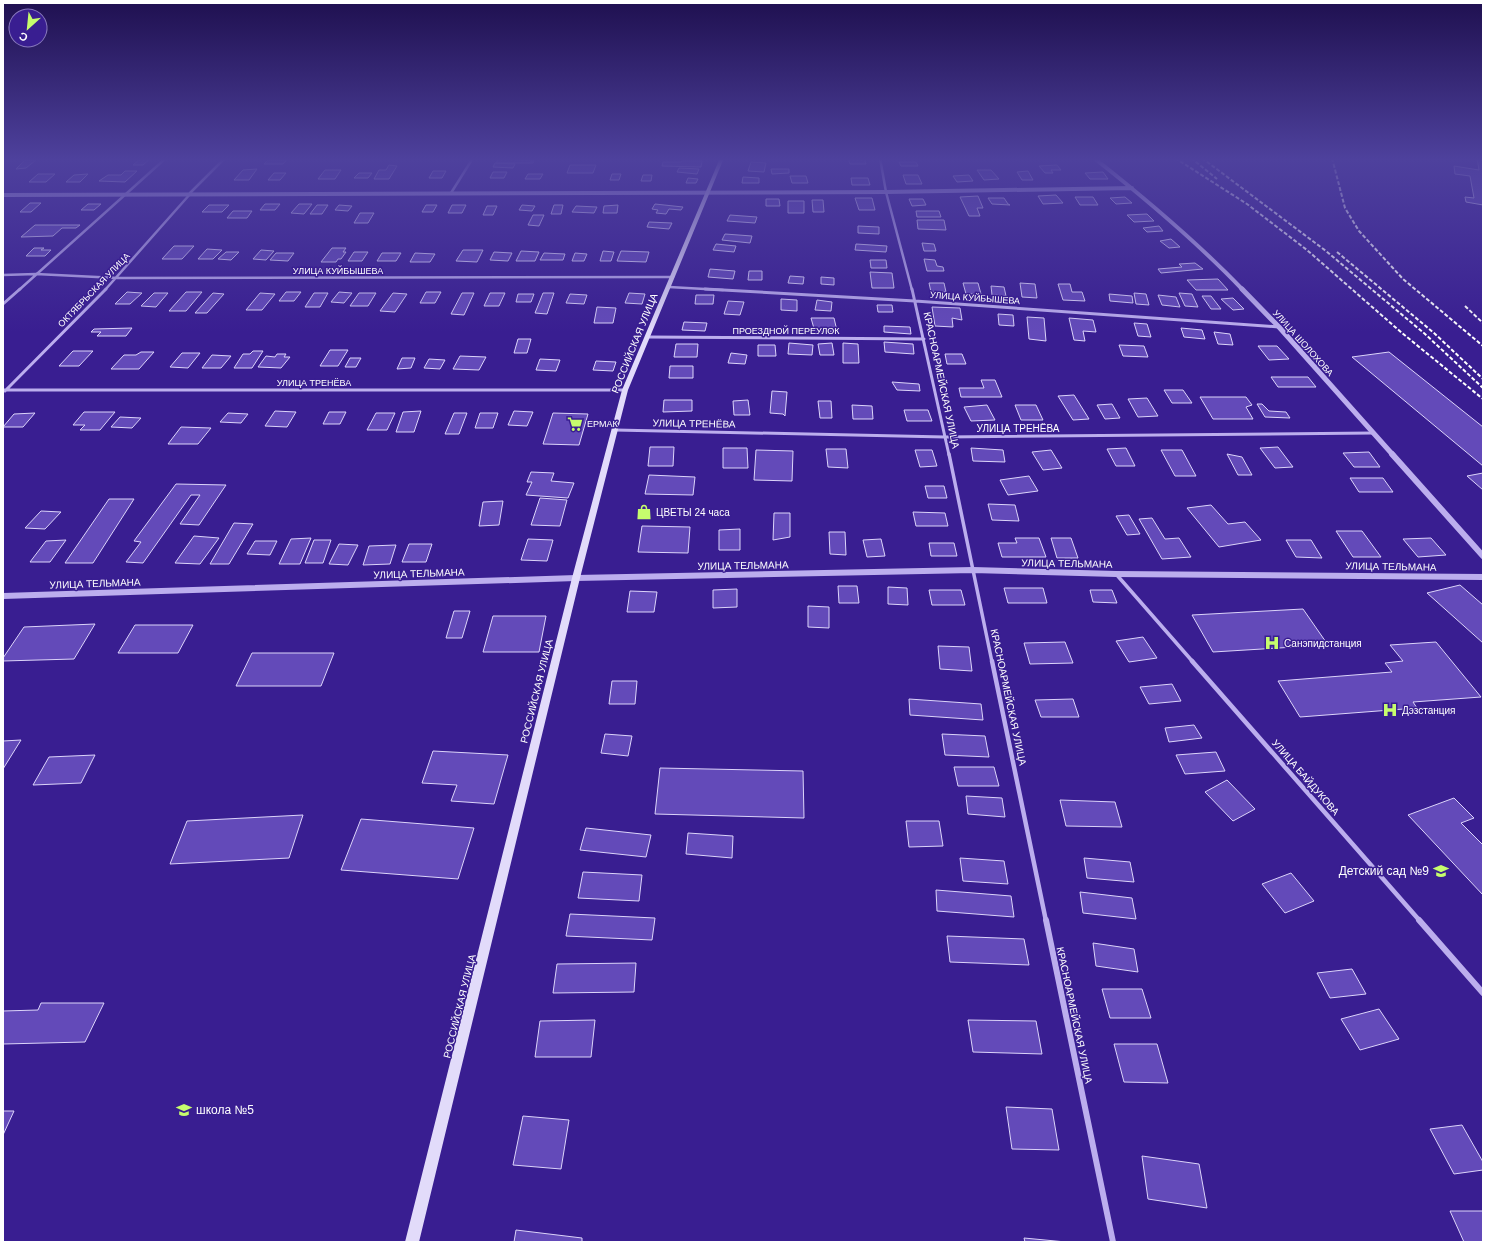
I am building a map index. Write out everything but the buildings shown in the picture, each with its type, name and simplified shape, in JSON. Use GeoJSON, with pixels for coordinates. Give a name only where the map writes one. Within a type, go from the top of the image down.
{"type":"FeatureCollection","features":[{"type":"Feature","properties":{"kind":"main road","name":"РОССИЙСКАЯ УЛИЦА"},"geometry":{"type":"LineString","coordinates":[[412,1242],[576,578],[625,390],[699,216]]}},
{"type":"Feature","properties":{"kind":"street"},"geometry":{"type":"LineString","coordinates":[[3,304],[101,216]]}},
{"type":"Feature","properties":{"kind":"street","name":"ОКТЯБРЬСКАЯ УЛИЦА"},"geometry":{"type":"LineString","coordinates":[[4,391],[117,278],[171,216]]}},
{"type":"Feature","properties":{"kind":"street","name":"КРАСНОАРМЕЙСКАЯ УЛИЦА"},"geometry":{"type":"LineString","coordinates":[[892,216],[915,301],[946,437],[1113,1242]]}},
{"type":"Feature","properties":{"kind":"street","name":"УЛИЦА ШОЛОХОВА"},"geometry":{"type":"LineString","coordinates":[[1164,216],[1210,256],[1279,327],[1483,556]]}},
{"type":"Feature","properties":{"kind":"street","name":"УЛИЦА КУЙБЫШЕВА"},"geometry":{"type":"LineString","coordinates":[[3,275],[36,274],[117,278],[673,277]]}},
{"type":"Feature","properties":{"kind":"street","name":"УЛИЦА КУЙБЫШЕВА"},"geometry":{"type":"LineString","coordinates":[[669,287],[915,301],[1279,327]]}},
{"type":"Feature","properties":{"kind":"street","name":"ПРОЕЗДНОЙ ПЕРЕУЛОК"},"geometry":{"type":"LineString","coordinates":[[648,337],[924,339]]}},
{"type":"Feature","properties":{"kind":"street","name":"УЛИЦА ТРЕНЁВА"},"geometry":{"type":"LineString","coordinates":[[4,391],[625,390]]}},
{"type":"Feature","properties":{"kind":"street","name":"УЛИЦА ТРЕНЁВА"},"geometry":{"type":"LineString","coordinates":[[615,430],[946,437],[1373,433]]}},
{"type":"Feature","properties":{"kind":"street","name":"УЛИЦА ТЕЛЬМАНА"},"geometry":{"type":"LineString","coordinates":[[3,596],[576,578],[973,570],[1116,574],[1483,577]]}},
{"type":"Feature","properties":{"kind":"street","name":"УЛИЦА БАЙДУКОВА"},"geometry":{"type":"LineString","coordinates":[[1116,574],[1483,993]]}},
{"type":"Feature","properties":{"kind":"railway"},"geometry":{"type":"LineString","coordinates":[[1263,216],[1307,250],[1402,333],[1483,399]]}},
{"type":"Feature","properties":{"kind":"railway"},"geometry":{"type":"LineString","coordinates":[[1279,216],[1326,251],[1425,334],[1483,388]]}},
{"type":"Feature","properties":{"kind":"railway"},"geometry":{"type":"LineString","coordinates":[[1350,216],[1359,231],[1403,279],[1483,346]]}},
{"type":"Feature","properties":{"kind":"railway"},"geometry":{"type":"LineString","coordinates":[[1337,252],[1434,333],[1483,379]]}},
{"type":"Feature","properties":{"kind":"railway"},"geometry":{"type":"LineString","coordinates":[[1465,306],[1483,323]]}},
{"type":"Feature","properties":{"kind":"place","name":"ЕРМАК"},"geometry":{"type":"Point","coordinates":[575,424]}},
{"type":"Feature","properties":{"kind":"place","name":"ЦВЕТЫ 24 часа"},"geometry":{"type":"Point","coordinates":[644,512]}},
{"type":"Feature","properties":{"kind":"place","name":"Санэпидстанция"},"geometry":{"type":"Point","coordinates":[1272,643]}},
{"type":"Feature","properties":{"kind":"place","name":"Дэзстанция"},"geometry":{"type":"Point","coordinates":[1390,710]}},
{"type":"Feature","properties":{"kind":"place","name":"Детский сад №9"},"geometry":{"type":"Point","coordinates":[1441,871]}},
{"type":"Feature","properties":{"kind":"place","name":"школа №5"},"geometry":{"type":"Point","coordinates":[184,1110]}}]}
